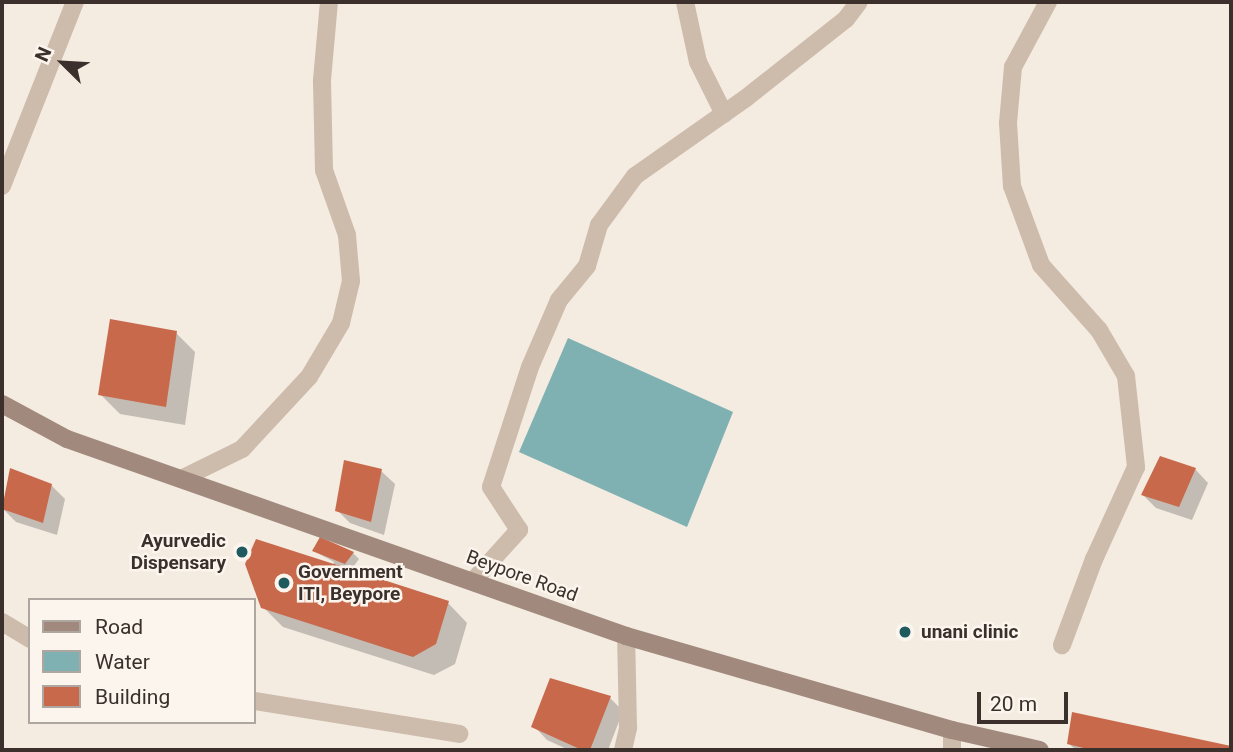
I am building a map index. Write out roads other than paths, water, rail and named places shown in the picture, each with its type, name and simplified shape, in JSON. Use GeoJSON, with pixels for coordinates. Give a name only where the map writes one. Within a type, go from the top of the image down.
{"type":"FeatureCollection","features":[{"type":"Feature","properties":{"kind":"main road","name":"Beypore Road"},"geometry":{"type":"LineString","coordinates":[[2,404],[67,439],[626,636],[952,730],[1040,750]]}},
{"type":"Feature","properties":{"kind":"street"},"geometry":{"type":"LineString","coordinates":[[2,187],[75,2]]}},
{"type":"Feature","properties":{"kind":"street"},"geometry":{"type":"LineString","coordinates":[[181,479],[242,449],[309,377],[341,323],[351,281],[347,235],[324,170],[322,80],[329,2]]}},
{"type":"Feature","properties":{"kind":"street"},"geometry":{"type":"LineString","coordinates":[[685,2],[698,62],[724,114]]}},
{"type":"Feature","properties":{"kind":"street"},"geometry":{"type":"LineString","coordinates":[[473,581],[519,530],[491,487],[530,367],[559,300],[587,266],[599,225],[635,176],[724,114],[846,19],[859,2]]}},
{"type":"Feature","properties":{"kind":"street"},"geometry":{"type":"LineString","coordinates":[[1046,2],[1013,67],[1009,123],[1012,186],[1041,265],[1099,330],[1126,376],[1136,467],[1094,559],[1062,645]]}},
{"type":"Feature","properties":{"kind":"street"},"geometry":{"type":"LineString","coordinates":[[2,622],[28,638]]}},
{"type":"Feature","properties":{"kind":"street"},"geometry":{"type":"LineString","coordinates":[[623,750],[628,728],[626,636]]}},
{"type":"Feature","properties":{"kind":"street"},"geometry":{"type":"LineString","coordinates":[[256,701],[459,734]]}},
{"type":"Feature","properties":{"kind":"street"},"geometry":{"type":"LineString","coordinates":[[952,730],[952,750]]}},
{"type":"Feature","properties":{"kind":"water"},"geometry":{"type":"Polygon","coordinates":[[[568,338],[733,412],[687,527],[519,452],[568,338]]]}},
{"type":"Feature","properties":{"kind":"place","name":"Ayurvedic Dispensary"},"geometry":{"type":"Point","coordinates":[242,552]}},
{"type":"Feature","properties":{"kind":"place","name":"Government ITI, Beypore"},"geometry":{"type":"Point","coordinates":[284,583]}},
{"type":"Feature","properties":{"kind":"place","name":"unani clinic"},"geometry":{"type":"Point","coordinates":[905,632]}}]}
